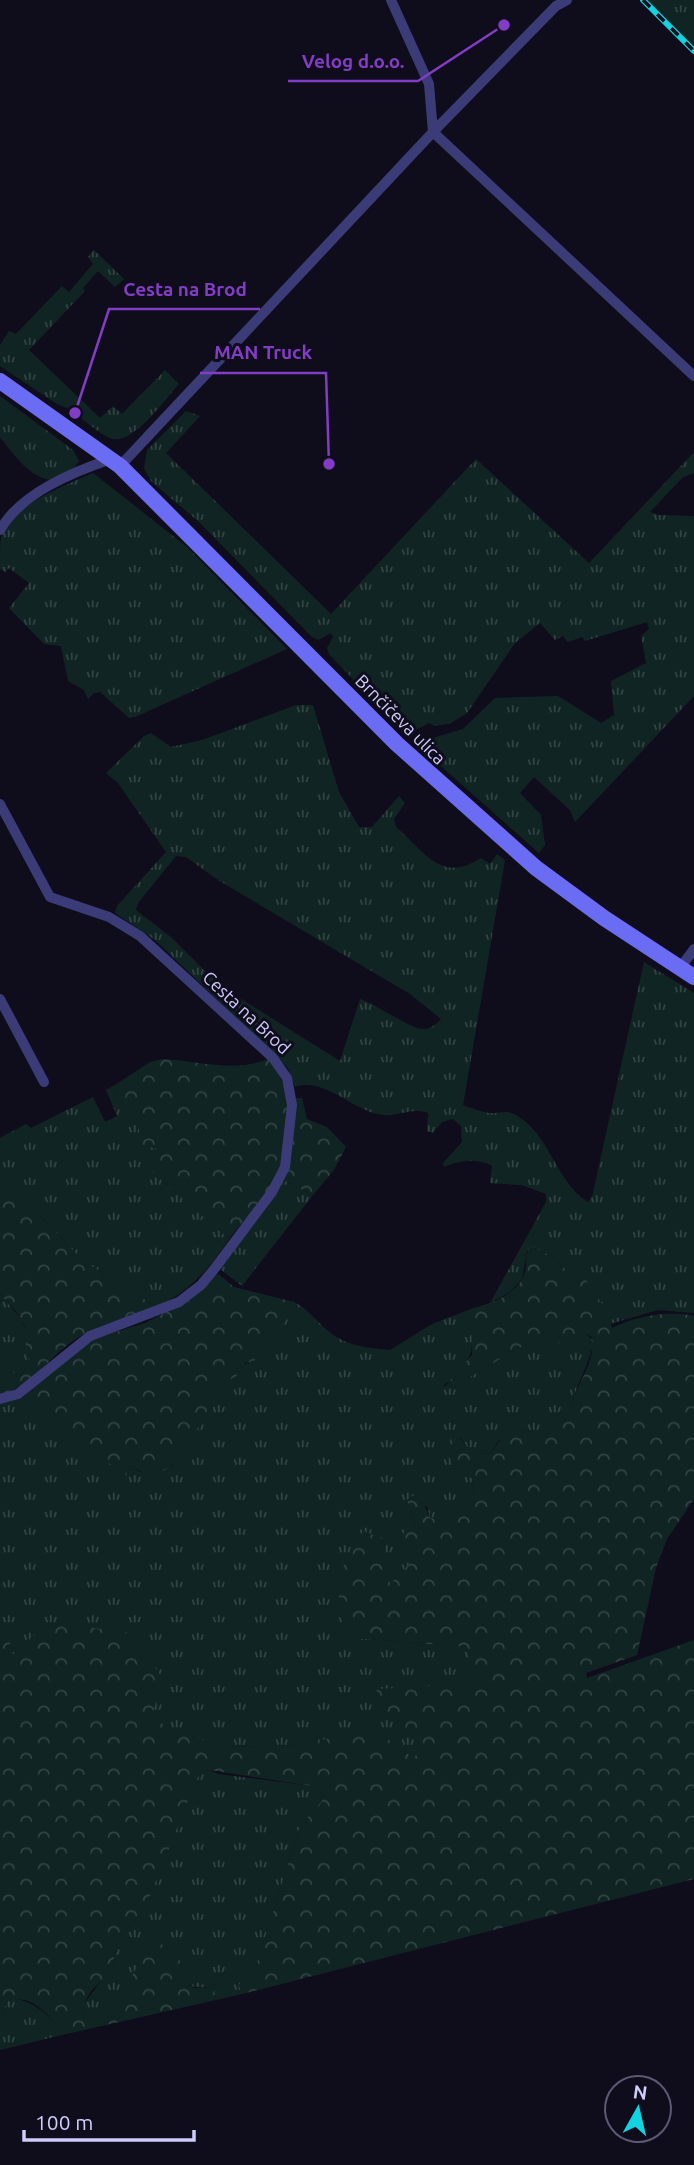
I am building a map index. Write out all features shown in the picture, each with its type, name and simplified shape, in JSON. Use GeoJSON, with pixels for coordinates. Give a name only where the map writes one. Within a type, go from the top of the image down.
{"type":"FeatureCollection","features":[{"type":"Feature","properties":{"kind":"street"},"geometry":{"type":"LineString","coordinates":[[391,0],[429,83],[433,132],[694,376]]}},
{"type":"Feature","properties":{"kind":"street"},"geometry":{"type":"LineString","coordinates":[[0,530],[21,504],[86,468],[116,463],[433,132],[556,6],[566,0]]}},
{"type":"Feature","properties":{"kind":"street","name":"Brnčičeva ulica"},"geometry":{"type":"LineString","coordinates":[[0,381],[116,463],[449,793],[536,868],[687,973],[694,949]]}},
{"type":"Feature","properties":{"kind":"street","name":"Cesta na Brod"},"geometry":{"type":"LineString","coordinates":[[0,804],[50,897],[109,916],[140,936],[273,1058],[287,1078],[292,1120],[288,1153],[279,1181],[201,1284],[166,1308],[90,1336],[18,1394],[0,1399]]}},
{"type":"Feature","properties":{"kind":"street"},"geometry":{"type":"LineString","coordinates":[[0,999],[44,1082]]}},
{"type":"Feature","properties":{"kind":"green space"},"geometry":{"type":"Polygon","coordinates":[[[647,0],[694,0],[694,50],[647,0]]]}},
{"type":"Feature","properties":{"kind":"green space"},"geometry":{"type":"Polygon","coordinates":[[[94,250],[124,279],[115,287],[98,271],[83,288],[85,291],[29,350],[100,418],[113,406],[122,414],[165,370],[179,384],[147,420],[128,436],[118,439],[110,438],[78,416],[80,413],[57,404],[0,366],[0,345],[9,331],[16,334],[62,286],[69,292],[93,264],[88,257],[94,250]]]}},
{"type":"Feature","properties":{"kind":"green space"},"geometry":{"type":"Polygon","coordinates":[[[0,396],[73,450],[79,461],[68,473],[57,479],[47,479],[36,475],[17,458],[0,437],[0,396]]]}},
{"type":"Feature","properties":{"kind":"green space"},"geometry":{"type":"Polygon","coordinates":[[[186,411],[200,416],[166,453],[331,614],[476,459],[589,563],[694,452],[694,473],[683,477],[650,512],[659,515],[694,516],[694,696],[575,822],[570,810],[534,777],[520,793],[541,815],[545,845],[539,853],[425,752],[422,743],[425,745],[433,738],[463,729],[495,698],[558,696],[601,723],[614,715],[611,681],[646,663],[641,636],[649,629],[647,622],[585,641],[582,637],[568,642],[563,636],[555,640],[540,623],[515,643],[467,713],[451,723],[435,726],[429,723],[410,733],[401,730],[329,654],[327,648],[333,637],[331,633],[318,640],[312,637],[199,522],[151,481],[144,468],[147,450],[186,411]]]}},
{"type":"Feature","properties":{"kind":"green space"},"geometry":{"type":"Polygon","coordinates":[[[93,473],[187,547],[287,649],[129,718],[100,692],[94,693],[88,699],[84,690],[68,681],[61,646],[44,644],[9,608],[29,583],[9,568],[5,572],[0,569],[1,537],[6,526],[27,506],[54,490],[93,473]]]}},
{"type":"Feature","properties":{"kind":"green space"},"geometry":{"type":"Polygon","coordinates":[[[296,705],[313,705],[339,792],[359,827],[372,827],[399,796],[405,803],[394,819],[396,827],[434,862],[455,868],[481,858],[490,864],[497,854],[505,860],[463,1105],[486,1112],[512,1113],[528,1123],[568,1183],[588,1202],[592,1197],[644,962],[694,993],[694,1313],[658,1310],[610,1324],[606,1310],[585,1279],[560,1266],[554,1257],[534,1248],[527,1251],[522,1279],[510,1292],[490,1303],[546,1202],[546,1194],[522,1185],[490,1183],[492,1166],[481,1162],[462,1161],[444,1167],[443,1163],[462,1142],[461,1126],[453,1119],[442,1122],[433,1133],[427,1131],[428,1113],[414,1111],[379,1114],[324,1089],[305,1085],[295,1087],[288,1068],[266,1046],[155,940],[115,913],[117,906],[166,852],[118,783],[106,773],[144,736],[151,733],[171,747],[202,740],[296,705]],[[176,856],[138,903],[136,910],[172,938],[219,985],[340,1061],[360,999],[421,1029],[430,1028],[441,1019],[410,994],[218,880],[186,857],[176,856]]]}},
{"type":"Feature","properties":{"kind":"green space"},"geometry":{"type":"Polygon","coordinates":[[[163,1059],[229,1066],[268,1059],[284,1086],[289,1117],[280,1166],[265,1196],[231,1236],[223,1234],[145,1165],[146,1161],[154,1160],[156,1148],[137,1145],[138,1126],[117,1095],[115,1085],[150,1062],[163,1059]]]}},
{"type":"Feature","properties":{"kind":"green space"},"geometry":{"type":"Polygon","coordinates":[[[115,1085],[120,1102],[139,1126],[138,1145],[156,1148],[154,1160],[145,1165],[223,1234],[231,1236],[199,1277],[157,1307],[83,1261],[0,1174],[0,1138],[26,1124],[31,1128],[93,1097],[105,1122],[117,1116],[106,1090],[115,1085]]]}},
{"type":"Feature","properties":{"kind":"green space"},"geometry":{"type":"Polygon","coordinates":[[[295,1098],[302,1098],[307,1119],[327,1127],[346,1147],[334,1170],[313,1195],[284,1180],[295,1098]]]}},
{"type":"Feature","properties":{"kind":"green space"},"geometry":{"type":"Polygon","coordinates":[[[0,1174],[83,1261],[157,1307],[79,1337],[22,1385],[0,1395],[0,1363],[11,1372],[22,1375],[30,1360],[26,1350],[23,1321],[0,1294],[0,1174]]]}},
{"type":"Feature","properties":{"kind":"green space"},"geometry":{"type":"Polygon","coordinates":[[[284,1180],[313,1195],[242,1286],[220,1269],[284,1180]]]}},
{"type":"Feature","properties":{"kind":"green space"},"geometry":{"type":"Polygon","coordinates":[[[534,1248],[554,1257],[560,1266],[585,1278],[606,1310],[612,1328],[652,1315],[694,1316],[694,1499],[667,1539],[656,1568],[637,1655],[586,1673],[587,1678],[694,1640],[694,1879],[242,1994],[239,1985],[255,1969],[300,1826],[322,1801],[321,1791],[312,1786],[209,1770],[201,1772],[197,1778],[146,1906],[117,1941],[112,1970],[91,1991],[84,2004],[85,2018],[115,2016],[127,2006],[133,1973],[152,1945],[159,1943],[176,1951],[189,1984],[194,1988],[214,1988],[216,2000],[62,2035],[39,2007],[31,2002],[15,1999],[6,2002],[0,2030],[0,1632],[9,1640],[12,1655],[49,1622],[131,1633],[163,1679],[151,1719],[219,1747],[306,1745],[343,1734],[376,1730],[413,1758],[424,1748],[375,1700],[377,1689],[477,1683],[466,1647],[355,1638],[339,1616],[339,1574],[363,1531],[382,1538],[390,1584],[418,1555],[401,1539],[406,1528],[414,1529],[415,1524],[407,1500],[412,1496],[420,1496],[430,1518],[442,1520],[449,1510],[461,1506],[474,1493],[472,1478],[454,1469],[448,1452],[452,1429],[468,1448],[491,1454],[506,1430],[515,1427],[545,1435],[570,1415],[571,1405],[588,1367],[593,1347],[592,1337],[586,1334],[553,1343],[528,1343],[447,1390],[443,1389],[472,1355],[471,1309],[495,1301],[517,1287],[525,1272],[528,1251],[534,1248]]]}},
{"type":"Feature","properties":{"kind":"green space"},"geometry":{"type":"Polygon","coordinates":[[[217,1273],[234,1287],[294,1302],[293,1311],[254,1361],[245,1363],[236,1377],[214,1385],[204,1418],[185,1448],[166,1470],[145,1474],[132,1466],[126,1470],[127,1477],[23,1397],[64,1360],[93,1339],[145,1323],[189,1301],[217,1273]]]}},
{"type":"Feature","properties":{"kind":"green space"},"geometry":{"type":"Polygon","coordinates":[[[0,1294],[22,1320],[26,1331],[30,1360],[22,1375],[11,1372],[0,1363],[0,1294]]]}},
{"type":"Feature","properties":{"kind":"green space"},"geometry":{"type":"Polygon","coordinates":[[[294,1302],[341,1340],[390,1350],[432,1324],[471,1309],[471,1352],[462,1369],[444,1385],[447,1390],[528,1343],[553,1343],[586,1334],[594,1341],[573,1398],[570,1415],[545,1435],[515,1427],[498,1441],[491,1454],[468,1448],[460,1437],[454,1469],[472,1478],[474,1493],[461,1506],[449,1510],[442,1520],[430,1518],[427,1506],[410,1510],[415,1524],[418,1555],[389,1585],[382,1538],[355,1638],[466,1647],[478,1683],[375,1700],[425,1748],[413,1759],[343,1734],[306,1745],[219,1747],[12,1655],[0,1632],[0,1403],[23,1397],[126,1476],[126,1470],[132,1466],[140,1472],[171,1466],[210,1402],[209,1394],[214,1385],[225,1380],[243,1365],[254,1361],[292,1311],[294,1302]]]}},
{"type":"Feature","properties":{"kind":"green space"},"geometry":{"type":"Polygon","coordinates":[[[210,1770],[218,1774],[312,1786],[321,1791],[322,1801],[300,1826],[255,1969],[239,1985],[242,1994],[216,2000],[214,1988],[194,1987],[189,1984],[176,1951],[165,1946],[127,2006],[115,2016],[85,2019],[84,2004],[113,1965],[117,1941],[137,1917],[197,1778],[201,1772],[210,1770]]]}},
{"type":"Feature","properties":{"kind":"green space"},"geometry":{"type":"Polygon","coordinates":[[[14,1998],[30,2003],[42,2011],[62,2035],[0,2050],[0,2030],[6,2002],[14,1998]]]}},
{"type":"Feature","properties":{"kind":"railway"},"geometry":{"type":"LineString","coordinates":[[643,0],[694,51]]}},
{"type":"Feature","properties":{"kind":"place","name":"Velog d.o.o."},"geometry":{"type":"Point","coordinates":[504,25]}},
{"type":"Feature","properties":{"kind":"place","name":"Cesta na Brod"},"geometry":{"type":"Point","coordinates":[75,413]}},
{"type":"Feature","properties":{"kind":"place","name":"MAN Truck"},"geometry":{"type":"Point","coordinates":[329,464]}}]}
